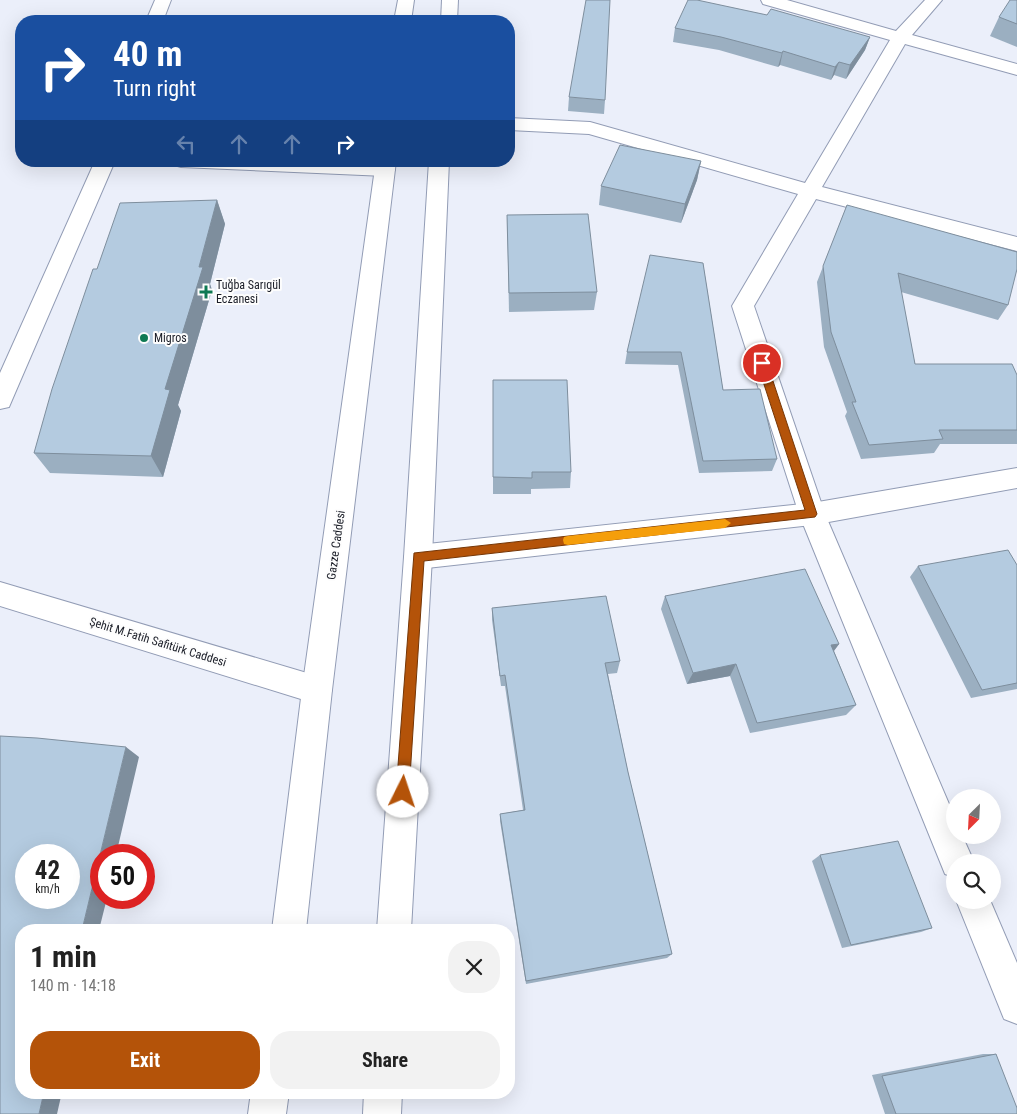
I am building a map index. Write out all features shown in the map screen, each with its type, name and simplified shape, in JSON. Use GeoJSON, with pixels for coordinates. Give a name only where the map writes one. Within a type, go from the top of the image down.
{"type":"FeatureCollection","features":[{"type":"Feature","properties":{"kind":"street"},"geometry":{"type":"LineString","coordinates":[[157,15],[162,0]]}},
{"type":"Feature","properties":{"kind":"street"},"geometry":{"type":"LineString","coordinates":[[404,15],[406,0]]}},
{"type":"Feature","properties":{"kind":"street"},"geometry":{"type":"LineString","coordinates":[[449,15],[450,0]]}},
{"type":"Feature","properties":{"kind":"street"},"geometry":{"type":"LineString","coordinates":[[769,0],[1017,70]]}},
{"type":"Feature","properties":{"kind":"street"},"geometry":{"type":"LineString","coordinates":[[934,0],[901,36],[743,306],[812,514],[954,854]]}},
{"type":"Feature","properties":{"kind":"street"},"geometry":{"type":"LineString","coordinates":[[515,124],[590,128],[811,191],[1017,244]]}},
{"type":"Feature","properties":{"kind":"street"},"geometry":{"type":"LineString","coordinates":[[0,400],[102,167]]}},
{"type":"Feature","properties":{"kind":"street","name":"Gazze Caddesi"},"geometry":{"type":"LineString","coordinates":[[290,924],[317,690],[386,167]]}},
{"type":"Feature","properties":{"kind":"street"},"geometry":{"type":"LineString","coordinates":[[394,924],[418,557],[439,167]]}},
{"type":"Feature","properties":{"kind":"street"},"geometry":{"type":"LineString","coordinates":[[418,557],[812,514],[1017,478]]}},
{"type":"Feature","properties":{"kind":"street","name":"Şehit M.Fatih Safitürk Caddesi"},"geometry":{"type":"LineString","coordinates":[[0,594],[317,690]]}},
{"type":"Feature","properties":{"kind":"street"},"geometry":{"type":"LineString","coordinates":[[977,909],[1017,1006]]}},
{"type":"Feature","properties":{"kind":"street"},"geometry":{"type":"LineString","coordinates":[[267,1114],[269,1099]]}},
{"type":"Feature","properties":{"kind":"street"},"geometry":{"type":"LineString","coordinates":[[382,1114],[383,1099]]}},
{"type":"Feature","properties":{"kind":"building"},"geometry":{"type":"Polygon","coordinates":[[[586,0],[610,0],[605,100],[569,97],[586,0]]]}},
{"type":"Feature","properties":{"kind":"building"},"geometry":{"type":"Polygon","coordinates":[[[688,0],[697,0],[767,15],[771,9],[870,37],[850,65],[839,62],[835,67],[783,51],[782,53],[721,37],[675,28],[688,0]]]}},
{"type":"Feature","properties":{"kind":"building"},"geometry":{"type":"Polygon","coordinates":[[[1010,0],[1017,0],[1017,24],[999,17],[1010,0]]]}},
{"type":"Feature","properties":{"kind":"building"},"geometry":{"type":"Polygon","coordinates":[[[620,145],[701,161],[685,204],[601,186],[620,145]]]}},
{"type":"Feature","properties":{"kind":"building","name":"Migros"},"geometry":{"type":"Polygon","coordinates":[[[217,200],[199,267],[203,267],[165,389],[170,390],[151,456],[34,453],[52,389],[93,269],[97,269],[120,203],[217,200]]]}},
{"type":"Feature","properties":{"kind":"building"},"geometry":{"type":"Polygon","coordinates":[[[847,205],[1017,252],[1017,269],[1008,305],[898,273],[915,364],[1012,364],[1017,375],[1017,430],[939,430],[943,439],[869,445],[852,402],[856,402],[831,332],[823,266],[847,205]]]}},
{"type":"Feature","properties":{"kind":"building"},"geometry":{"type":"Polygon","coordinates":[[[588,214],[597,292],[509,293],[507,215],[588,214]]]}},
{"type":"Feature","properties":{"kind":"building"},"geometry":{"type":"Polygon","coordinates":[[[650,255],[703,263],[723,390],[760,389],[777,459],[703,461],[681,352],[627,352],[650,255]]]}},
{"type":"Feature","properties":{"kind":"building"},"geometry":{"type":"Polygon","coordinates":[[[493,380],[567,380],[571,472],[532,472],[532,478],[493,477],[493,380]]]}},
{"type":"Feature","properties":{"kind":"building"},"geometry":{"type":"Polygon","coordinates":[[[1008,550],[1017,565],[1017,683],[982,690],[918,566],[1008,550]]]}},
{"type":"Feature","properties":{"kind":"building"},"geometry":{"type":"Polygon","coordinates":[[[805,569],[839,644],[831,645],[856,705],[757,723],[736,664],[693,673],[665,596],[805,569]]]}},
{"type":"Feature","properties":{"kind":"building"},"geometry":{"type":"Polygon","coordinates":[[[606,596],[620,661],[605,663],[628,772],[672,954],[526,981],[500,814],[525,810],[505,675],[500,676],[492,608],[606,596]]]}},
{"type":"Feature","properties":{"kind":"building"},"geometry":{"type":"Polygon","coordinates":[[[0,736],[126,747],[103,844],[90,844],[90,897],[83,924],[15,924],[15,1099],[42,1099],[39,1114],[0,1114],[0,736]]]}},
{"type":"Feature","properties":{"kind":"building"},"geometry":{"type":"Polygon","coordinates":[[[898,841],[932,928],[851,945],[820,855],[898,841]]]}},
{"type":"Feature","properties":{"kind":"building"},"geometry":{"type":"Polygon","coordinates":[[[996,1054],[1017,1108],[1017,1114],[896,1114],[882,1076],[996,1054]]]}},
{"type":"Feature","properties":{"kind":"slow traffic"},"geometry":{"type":"LineString","coordinates":[[568,540],[725,523]]}},
{"type":"Feature","properties":{"kind":"place","name":"Tuğba Sarıgül Eczanesi"},"geometry":{"type":"Point","coordinates":[206,292]}},
{"type":"Feature","properties":{"kind":"place","name":"Migros"},"geometry":{"type":"Point","coordinates":[144,338]}},
{"type":"Feature","properties":{"kind":"route"},"geometry":{"type":"LineString","coordinates":[[403,792],[418,557],[812,514],[762,363]]}}]}
